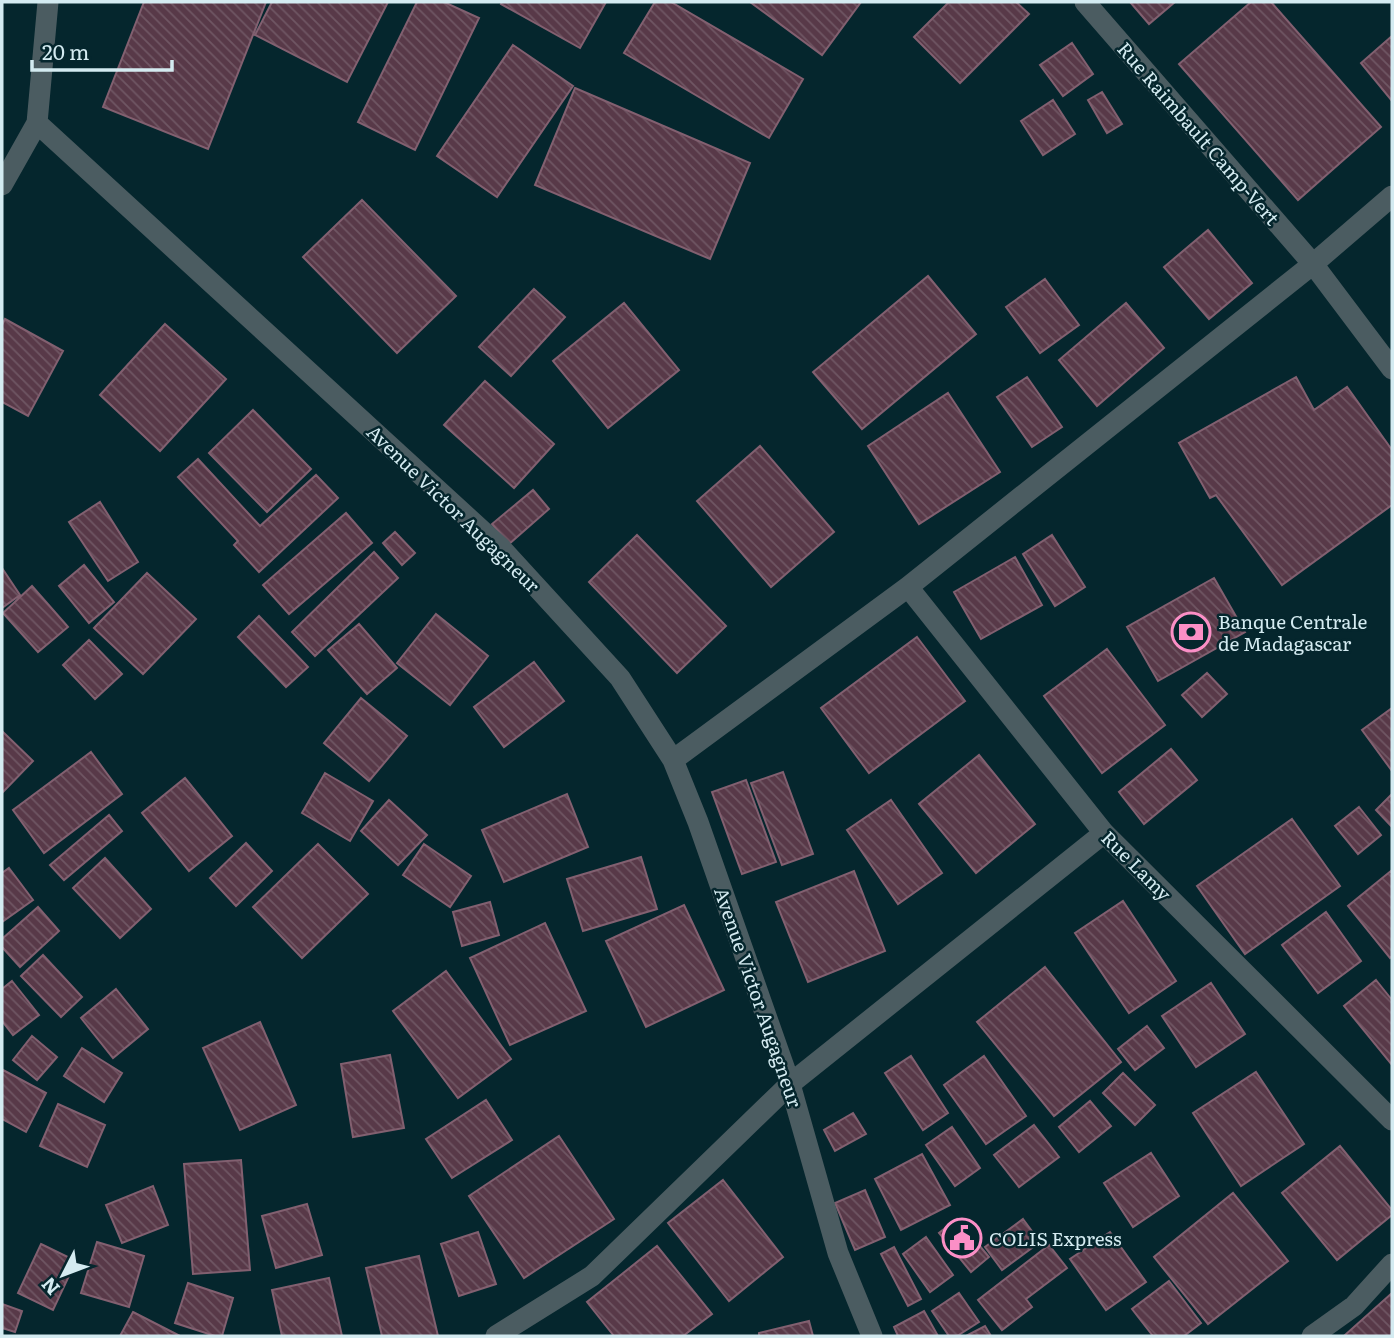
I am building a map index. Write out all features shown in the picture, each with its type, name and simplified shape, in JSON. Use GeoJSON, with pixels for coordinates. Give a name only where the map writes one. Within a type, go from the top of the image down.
{"type":"FeatureCollection","features":[{"type":"Feature","properties":{"kind":"street"},"geometry":{"type":"LineString","coordinates":[[2,186],[37,123],[48,2]]}},
{"type":"Feature","properties":{"kind":"street","name":"Rue Raimbault Camp-Vert"},"geometry":{"type":"LineString","coordinates":[[1086,2],[1313,264],[1392,369]]}},
{"type":"Feature","properties":{"kind":"street","name":"Avenue Victor Augagneur"},"geometry":{"type":"LineString","coordinates":[[37,123],[502,548],[620,678],[673,760],[698,822],[790,1084],[838,1253],[872,1336]]}},
{"type":"Feature","properties":{"kind":"street"},"geometry":{"type":"LineString","coordinates":[[673,760],[908,587],[1313,264],[1392,196]]}},
{"type":"Feature","properties":{"kind":"street","name":"Rue Lamy"},"geometry":{"type":"LineString","coordinates":[[908,587],[1104,833],[1392,1120]]}},
{"type":"Feature","properties":{"kind":"street"},"geometry":{"type":"LineString","coordinates":[[496,1336],[592,1276],[790,1084],[1104,833]]}},
{"type":"Feature","properties":{"kind":"street"},"geometry":{"type":"LineString","coordinates":[[1312,1336],[1354,1306],[1392,1264]]}},
{"type":"Feature","properties":{"kind":"building"},"geometry":{"type":"Polygon","coordinates":[[[144,2],[266,2],[208,149],[103,107],[144,2]]]}},
{"type":"Feature","properties":{"kind":"building"},"geometry":{"type":"Polygon","coordinates":[[[272,2],[388,2],[347,82],[255,35],[272,2]]]}},
{"type":"Feature","properties":{"kind":"building"},"geometry":{"type":"Polygon","coordinates":[[[417,2],[444,2],[479,18],[415,150],[358,122],[417,2]]]}},
{"type":"Feature","properties":{"kind":"building"},"geometry":{"type":"Polygon","coordinates":[[[606,2],[580,48],[501,4],[606,2]]]}},
{"type":"Feature","properties":{"kind":"building"},"geometry":{"type":"Polygon","coordinates":[[[655,2],[671,2],[803,79],[769,138],[624,53],[655,2]]]}},
{"type":"Feature","properties":{"kind":"building"},"geometry":{"type":"Polygon","coordinates":[[[750,2],[861,2],[822,55],[750,2]]]}},
{"type":"Feature","properties":{"kind":"building"},"geometry":{"type":"Polygon","coordinates":[[[949,2],[1016,2],[1029,14],[960,83],[914,37],[949,2]]]}},
{"type":"Feature","properties":{"kind":"building"},"geometry":{"type":"Polygon","coordinates":[[[1130,2],[1175,2],[1149,24],[1130,2]]]}},
{"type":"Feature","properties":{"kind":"building"},"geometry":{"type":"Polygon","coordinates":[[[1251,2],[1271,2],[1381,127],[1298,200],[1179,64],[1251,2]]]}},
{"type":"Feature","properties":{"kind":"building"},"geometry":{"type":"Polygon","coordinates":[[[1392,36],[1392,101],[1361,63],[1392,36]]]}},
{"type":"Feature","properties":{"kind":"building"},"geometry":{"type":"Polygon","coordinates":[[[1072,43],[1093,74],[1063,96],[1040,65],[1072,43]]]}},
{"type":"Feature","properties":{"kind":"building"},"geometry":{"type":"Polygon","coordinates":[[[513,45],[573,86],[497,197],[437,156],[513,45]]]}},
{"type":"Feature","properties":{"kind":"building"},"geometry":{"type":"Polygon","coordinates":[[[575,88],[750,163],[710,259],[535,185],[575,88]]]}},
{"type":"Feature","properties":{"kind":"building"},"geometry":{"type":"Polygon","coordinates":[[[1102,92],[1122,124],[1107,133],[1088,100],[1102,92]]]}},
{"type":"Feature","properties":{"kind":"building"},"geometry":{"type":"Polygon","coordinates":[[[1053,100],[1075,134],[1043,155],[1021,121],[1053,100]]]}},
{"type":"Feature","properties":{"kind":"building"},"geometry":{"type":"Polygon","coordinates":[[[362,200],[456,296],[397,353],[303,257],[362,200]]]}},
{"type":"Feature","properties":{"kind":"building"},"geometry":{"type":"Polygon","coordinates":[[[1208,230],[1252,283],[1209,319],[1164,267],[1208,230]]]}},
{"type":"Feature","properties":{"kind":"building"},"geometry":{"type":"Polygon","coordinates":[[[928,276],[976,334],[862,429],[813,372],[928,276]]]}},
{"type":"Feature","properties":{"kind":"building"},"geometry":{"type":"Polygon","coordinates":[[[1045,279],[1079,325],[1040,353],[1006,307],[1045,279]]]}},
{"type":"Feature","properties":{"kind":"building"},"geometry":{"type":"Polygon","coordinates":[[[534,289],[565,317],[511,376],[479,347],[534,289]]]}},
{"type":"Feature","properties":{"kind":"building"},"geometry":{"type":"Polygon","coordinates":[[[624,303],[679,370],[608,428],[553,361],[624,303]]]}},
{"type":"Feature","properties":{"kind":"building"},"geometry":{"type":"Polygon","coordinates":[[[1126,303],[1164,348],[1097,406],[1059,360],[1126,303]]]}},
{"type":"Feature","properties":{"kind":"building"},"geometry":{"type":"Polygon","coordinates":[[[5,319],[63,351],[28,416],[2,402],[2,325],[5,319]]]}},
{"type":"Feature","properties":{"kind":"building"},"geometry":{"type":"Polygon","coordinates":[[[165,324],[226,379],[160,451],[100,395],[165,324]]]}},
{"type":"Feature","properties":{"kind":"building"},"geometry":{"type":"Polygon","coordinates":[[[1027,377],[1062,427],[1032,447],[997,397],[1027,377]]]}},
{"type":"Feature","properties":{"kind":"building"},"geometry":{"type":"Polygon","coordinates":[[[1296,377],[1314,410],[1347,387],[1392,450],[1392,505],[1282,585],[1216,495],[1210,498],[1179,443],[1296,377]]]}},
{"type":"Feature","properties":{"kind":"building"},"geometry":{"type":"Polygon","coordinates":[[[485,381],[554,444],[514,488],[444,425],[485,381]]]}},
{"type":"Feature","properties":{"kind":"building"},"geometry":{"type":"Polygon","coordinates":[[[948,393],[1000,472],[919,524],[868,446],[948,393]]]}},
{"type":"Feature","properties":{"kind":"building"},"geometry":{"type":"Polygon","coordinates":[[[253,410],[311,469],[267,512],[209,453],[253,410]]]}},
{"type":"Feature","properties":{"kind":"building"},"geometry":{"type":"Polygon","coordinates":[[[760,446],[834,532],[771,587],[697,501],[760,446]]]}},
{"type":"Feature","properties":{"kind":"building"},"geometry":{"type":"Polygon","coordinates":[[[198,459],[260,526],[316,475],[338,498],[259,572],[234,545],[238,541],[178,477],[198,459]]]}},
{"type":"Feature","properties":{"kind":"building"},"geometry":{"type":"Polygon","coordinates":[[[533,490],[549,509],[509,544],[492,524],[533,490]]]}},
{"type":"Feature","properties":{"kind":"building"},"geometry":{"type":"Polygon","coordinates":[[[100,502],[138,562],[108,581],[69,522],[100,502]]]}},
{"type":"Feature","properties":{"kind":"building"},"geometry":{"type":"Polygon","coordinates":[[[346,513],[372,543],[289,614],[263,585],[346,513]]]}},
{"type":"Feature","properties":{"kind":"building"},"geometry":{"type":"Polygon","coordinates":[[[395,532],[415,553],[402,565],[383,543],[395,532]]]}},
{"type":"Feature","properties":{"kind":"building"},"geometry":{"type":"Polygon","coordinates":[[[637,535],[726,626],[677,673],[589,582],[637,535]]]}},
{"type":"Feature","properties":{"kind":"building"},"geometry":{"type":"Polygon","coordinates":[[[1052,535],[1085,587],[1055,606],[1023,554],[1052,535]]]}},
{"type":"Feature","properties":{"kind":"building"},"geometry":{"type":"Polygon","coordinates":[[[374,552],[398,578],[315,656],[292,632],[374,552]]]}},
{"type":"Feature","properties":{"kind":"building"},"geometry":{"type":"Polygon","coordinates":[[[1015,557],[1042,605],[981,639],[954,592],[1015,557]]]}},
{"type":"Feature","properties":{"kind":"building"},"geometry":{"type":"Polygon","coordinates":[[[84,565],[114,602],[89,623],[59,586],[84,565]]]}},
{"type":"Feature","properties":{"kind":"building"},"geometry":{"type":"Polygon","coordinates":[[[2,568],[20,595],[2,608],[2,568]]]}},
{"type":"Feature","properties":{"kind":"building"},"geometry":{"type":"Polygon","coordinates":[[[147,573],[196,619],[143,674],[94,628],[147,573]]]}},
{"type":"Feature","properties":{"kind":"building"},"geometry":{"type":"Polygon","coordinates":[[[1214,578],[1245,632],[1158,681],[1127,627],[1214,578]]]}},
{"type":"Feature","properties":{"kind":"building"},"geometry":{"type":"Polygon","coordinates":[[[32,586],[68,627],[38,652],[3,613],[32,586]]]}},
{"type":"Feature","properties":{"kind":"building"},"geometry":{"type":"Polygon","coordinates":[[[436,614],[488,656],[450,705],[397,663],[436,614]]]}},
{"type":"Feature","properties":{"kind":"building"},"geometry":{"type":"Polygon","coordinates":[[[259,616],[308,667],[286,687],[238,637],[259,616]]]}},
{"type":"Feature","properties":{"kind":"building"},"geometry":{"type":"Polygon","coordinates":[[[359,624],[397,668],[367,694],[328,650],[359,624]]]}},
{"type":"Feature","properties":{"kind":"building"},"geometry":{"type":"Polygon","coordinates":[[[917,637],[965,701],[869,773],[821,708],[917,637]]]}},
{"type":"Feature","properties":{"kind":"building"},"geometry":{"type":"Polygon","coordinates":[[[89,640],[122,674],[95,699],[63,665],[89,640]]]}},
{"type":"Feature","properties":{"kind":"building"},"geometry":{"type":"Polygon","coordinates":[[[1107,649],[1165,725],[1102,773],[1044,696],[1107,649]]]}},
{"type":"Feature","properties":{"kind":"building"},"geometry":{"type":"Polygon","coordinates":[[[534,662],[564,701],[504,747],[474,707],[534,662]]]}},
{"type":"Feature","properties":{"kind":"building"},"geometry":{"type":"Polygon","coordinates":[[[1207,673],[1227,694],[1202,717],[1182,695],[1207,673]]]}},
{"type":"Feature","properties":{"kind":"building"},"geometry":{"type":"Polygon","coordinates":[[[361,698],[407,736],[369,781],[324,743],[361,698]]]}},
{"type":"Feature","properties":{"kind":"building"},"geometry":{"type":"Polygon","coordinates":[[[1392,708],[1392,771],[1362,730],[1392,708]]]}},
{"type":"Feature","properties":{"kind":"building"},"geometry":{"type":"Polygon","coordinates":[[[2,733],[33,761],[2,793],[2,733]]]}},
{"type":"Feature","properties":{"kind":"building"},"geometry":{"type":"Polygon","coordinates":[[[1171,749],[1197,780],[1144,824],[1119,792],[1171,749]]]}},
{"type":"Feature","properties":{"kind":"building"},"geometry":{"type":"Polygon","coordinates":[[[91,752],[122,794],[44,853],[13,810],[91,752]]]}},
{"type":"Feature","properties":{"kind":"building"},"geometry":{"type":"Polygon","coordinates":[[[979,755],[1035,824],[976,873],[919,804],[979,755]]]}},
{"type":"Feature","properties":{"kind":"building"},"geometry":{"type":"Polygon","coordinates":[[[783,772],[813,854],[782,865],[751,783],[783,772]]]}},
{"type":"Feature","properties":{"kind":"building"},"geometry":{"type":"Polygon","coordinates":[[[325,773],[373,801],[350,841],[302,813],[325,773]]]}},
{"type":"Feature","properties":{"kind":"building"},"geometry":{"type":"Polygon","coordinates":[[[185,778],[232,836],[189,871],[142,813],[185,778]]]}},
{"type":"Feature","properties":{"kind":"building"},"geometry":{"type":"Polygon","coordinates":[[[746,780],[776,862],[742,874],[712,792],[746,780]]]}},
{"type":"Feature","properties":{"kind":"building"},"geometry":{"type":"Polygon","coordinates":[[[567,794],[588,847],[504,882],[482,830],[567,794]]]}},
{"type":"Feature","properties":{"kind":"building"},"geometry":{"type":"Polygon","coordinates":[[[1392,794],[1392,827],[1376,810],[1392,794]]]}},
{"type":"Feature","properties":{"kind":"building"},"geometry":{"type":"Polygon","coordinates":[[[389,800],[427,835],[398,865],[361,831],[389,800]]]}},
{"type":"Feature","properties":{"kind":"building"},"geometry":{"type":"Polygon","coordinates":[[[891,800],[942,873],[898,904],[847,830],[891,800]]]}},
{"type":"Feature","properties":{"kind":"building"},"geometry":{"type":"Polygon","coordinates":[[[1359,807],[1381,835],[1358,854],[1335,826],[1359,807]]]}},
{"type":"Feature","properties":{"kind":"building"},"geometry":{"type":"Polygon","coordinates":[[[109,815],[122,831],[64,880],[50,865],[109,815]]]}},
{"type":"Feature","properties":{"kind":"building"},"geometry":{"type":"Polygon","coordinates":[[[1292,819],[1340,886],[1245,954],[1197,886],[1292,819]]]}},
{"type":"Feature","properties":{"kind":"building"},"geometry":{"type":"Polygon","coordinates":[[[246,843],[272,871],[236,906],[210,878],[246,843]]]}},
{"type":"Feature","properties":{"kind":"building"},"geometry":{"type":"Polygon","coordinates":[[[318,844],[368,894],[302,958],[253,907],[318,844]]]}},
{"type":"Feature","properties":{"kind":"building"},"geometry":{"type":"Polygon","coordinates":[[[424,844],[471,876],[450,907],[403,875],[424,844]]]}},
{"type":"Feature","properties":{"kind":"building"},"geometry":{"type":"Polygon","coordinates":[[[641,857],[657,909],[583,931],[567,879],[641,857]]]}},
{"type":"Feature","properties":{"kind":"building"},"geometry":{"type":"Polygon","coordinates":[[[105,858],[151,909],[120,938],[73,888],[105,858]]]}},
{"type":"Feature","properties":{"kind":"building"},"geometry":{"type":"Polygon","coordinates":[[[9,868],[33,900],[2,922],[2,873],[9,868]]]}},
{"type":"Feature","properties":{"kind":"building"},"geometry":{"type":"Polygon","coordinates":[[[1392,870],[1392,956],[1390,958],[1348,906],[1392,870]]]}},
{"type":"Feature","properties":{"kind":"building"},"geometry":{"type":"Polygon","coordinates":[[[854,871],[885,951],[808,982],[776,902],[854,871]]]}},
{"type":"Feature","properties":{"kind":"building"},"geometry":{"type":"Polygon","coordinates":[[[1123,901],[1176,981],[1129,1013],[1075,933],[1123,901]]]}},
{"type":"Feature","properties":{"kind":"building"},"geometry":{"type":"Polygon","coordinates":[[[490,902],[499,935],[462,946],[453,912],[490,902]]]}},
{"type":"Feature","properties":{"kind":"building"},"geometry":{"type":"Polygon","coordinates":[[[684,905],[724,990],[646,1027],[606,941],[684,905]]]}},
{"type":"Feature","properties":{"kind":"building"},"geometry":{"type":"Polygon","coordinates":[[[38,907],[59,931],[20,967],[2,947],[2,939],[38,907]]]}},
{"type":"Feature","properties":{"kind":"building"},"geometry":{"type":"Polygon","coordinates":[[[1326,912],[1361,961],[1318,993],[1282,945],[1326,912]]]}},
{"type":"Feature","properties":{"kind":"building"},"geometry":{"type":"Polygon","coordinates":[[[545,923],[586,1011],[510,1045],[470,958],[545,923]]]}},
{"type":"Feature","properties":{"kind":"building"},"geometry":{"type":"Polygon","coordinates":[[[43,955],[82,997],[61,1017],[21,976],[43,955]]]}},
{"type":"Feature","properties":{"kind":"building"},"geometry":{"type":"Polygon","coordinates":[[[1045,967],[1121,1062],[1054,1116],[977,1022],[1045,967]]]}},
{"type":"Feature","properties":{"kind":"building"},"geometry":{"type":"Polygon","coordinates":[[[446,971],[511,1059],[458,1098],[393,1011],[446,971]]]}},
{"type":"Feature","properties":{"kind":"building"},"geometry":{"type":"Polygon","coordinates":[[[1376,980],[1392,1000],[1392,1065],[1344,1006],[1376,980]]]}},
{"type":"Feature","properties":{"kind":"building"},"geometry":{"type":"Polygon","coordinates":[[[12,981],[39,1015],[13,1035],[2,1021],[2,989],[12,981]]]}},
{"type":"Feature","properties":{"kind":"building"},"geometry":{"type":"Polygon","coordinates":[[[1211,983],[1245,1034],[1196,1067],[1162,1016],[1211,983]]]}},
{"type":"Feature","properties":{"kind":"building"},"geometry":{"type":"Polygon","coordinates":[[[116,989],[148,1029],[113,1058],[81,1018],[116,989]]]}},
{"type":"Feature","properties":{"kind":"building"},"geometry":{"type":"Polygon","coordinates":[[[260,1022],[296,1105],[240,1130],[203,1048],[260,1022]]]}},
{"type":"Feature","properties":{"kind":"building"},"geometry":{"type":"Polygon","coordinates":[[[1147,1026],[1164,1048],[1135,1070],[1118,1049],[1147,1026]]]}},
{"type":"Feature","properties":{"kind":"building"},"geometry":{"type":"Polygon","coordinates":[[[32,1036],[57,1057],[37,1080],[13,1060],[32,1036]]]}},
{"type":"Feature","properties":{"kind":"building"},"geometry":{"type":"Polygon","coordinates":[[[82,1048],[122,1073],[104,1102],[64,1076],[82,1048]]]}},
{"type":"Feature","properties":{"kind":"building"},"geometry":{"type":"Polygon","coordinates":[[[390,1055],[404,1128],[353,1137],[341,1064],[390,1055]]]}},
{"type":"Feature","properties":{"kind":"building"},"geometry":{"type":"Polygon","coordinates":[[[911,1056],[948,1113],[923,1130],[885,1073],[911,1056]]]}},
{"type":"Feature","properties":{"kind":"building"},"geometry":{"type":"Polygon","coordinates":[[[984,1056],[1026,1116],[986,1144],[944,1085],[984,1056]]]}},
{"type":"Feature","properties":{"kind":"building"},"geometry":{"type":"Polygon","coordinates":[[[3,1070],[46,1093],[26,1132],[2,1119],[3,1070]]]}},
{"type":"Feature","properties":{"kind":"building"},"geometry":{"type":"Polygon","coordinates":[[[1256,1072],[1304,1144],[1241,1186],[1193,1113],[1256,1072]]]}},
{"type":"Feature","properties":{"kind":"building"},"geometry":{"type":"Polygon","coordinates":[[[1123,1073],[1155,1105],[1135,1125],[1103,1093],[1123,1073]]]}},
{"type":"Feature","properties":{"kind":"building"},"geometry":{"type":"Polygon","coordinates":[[[486,1100],[512,1140],[452,1178],[426,1139],[486,1100]]]}},
{"type":"Feature","properties":{"kind":"building"},"geometry":{"type":"Polygon","coordinates":[[[1090,1101],[1111,1126],[1079,1152],[1059,1127],[1090,1101]]]}},
{"type":"Feature","properties":{"kind":"building"},"geometry":{"type":"Polygon","coordinates":[[[58,1104],[105,1125],[87,1167],[40,1146],[58,1104]]]}},
{"type":"Feature","properties":{"kind":"building"},"geometry":{"type":"Polygon","coordinates":[[[853,1113],[866,1134],[835,1151],[824,1130],[853,1113]]]}},
{"type":"Feature","properties":{"kind":"building"},"geometry":{"type":"Polygon","coordinates":[[[1034,1125],[1059,1157],[1019,1187],[994,1155],[1034,1125]]]}},
{"type":"Feature","properties":{"kind":"building"},"geometry":{"type":"Polygon","coordinates":[[[952,1127],[980,1168],[955,1186],[926,1145],[952,1127]]]}},
{"type":"Feature","properties":{"kind":"building"},"geometry":{"type":"Polygon","coordinates":[[[559,1136],[614,1219],[524,1278],[469,1196],[559,1136]]]}},
{"type":"Feature","properties":{"kind":"building"},"geometry":{"type":"Polygon","coordinates":[[[1340,1146],[1392,1210],[1392,1215],[1337,1260],[1282,1193],[1340,1146]]]}},
{"type":"Feature","properties":{"kind":"building"},"geometry":{"type":"Polygon","coordinates":[[[1151,1153],[1179,1196],[1133,1227],[1104,1183],[1151,1153]]]}},
{"type":"Feature","properties":{"kind":"building"},"geometry":{"type":"Polygon","coordinates":[[[922,1154],[950,1205],[901,1230],[875,1179],[922,1154]]]}},
{"type":"Feature","properties":{"kind":"building"},"geometry":{"type":"Polygon","coordinates":[[[241,1160],[250,1270],[193,1274],[184,1164],[241,1160]]]}},
{"type":"Feature","properties":{"kind":"building"},"geometry":{"type":"Polygon","coordinates":[[[723,1180],[783,1257],[729,1301],[668,1223],[723,1180]]]}},
{"type":"Feature","properties":{"kind":"building"},"geometry":{"type":"Polygon","coordinates":[[[153,1186],[168,1225],[122,1243],[106,1205],[153,1186]]]}},
{"type":"Feature","properties":{"kind":"building"},"geometry":{"type":"Polygon","coordinates":[[[865,1190],[885,1237],[855,1250],[835,1203],[865,1190]]]}},
{"type":"Feature","properties":{"kind":"building"},"geometry":{"type":"Polygon","coordinates":[[[1233,1193],[1288,1261],[1208,1324],[1154,1257],[1233,1193]]]}},
{"type":"Feature","properties":{"kind":"building"},"geometry":{"type":"Polygon","coordinates":[[[307,1204],[322,1255],[276,1268],[262,1216],[307,1204]]]}},
{"type":"Feature","properties":{"kind":"building"},"geometry":{"type":"Polygon","coordinates":[[[957,1219],[989,1257],[971,1272],[939,1233],[957,1219]]]}},
{"type":"Feature","properties":{"kind":"building"},"geometry":{"type":"Polygon","coordinates":[[[1023,1219],[1040,1242],[1002,1270],[985,1247],[1023,1219]]]}},
{"type":"Feature","properties":{"kind":"building"},"geometry":{"type":"Polygon","coordinates":[[[478,1232],[496,1284],[459,1296],[441,1244],[478,1232]]]}},
{"type":"Feature","properties":{"kind":"building"},"geometry":{"type":"Polygon","coordinates":[[[1110,1232],[1146,1282],[1106,1310],[1070,1259],[1110,1232]]]}},
{"type":"Feature","properties":{"kind":"building"},"geometry":{"type":"Polygon","coordinates":[[[926,1237],[953,1275],[930,1292],[903,1254],[926,1237]]]}},
{"type":"Feature","properties":{"kind":"building"},"geometry":{"type":"Polygon","coordinates":[[[97,1242],[144,1256],[129,1307],[81,1293],[97,1242]]]}},
{"type":"Feature","properties":{"kind":"building"},"geometry":{"type":"Polygon","coordinates":[[[41,1244],[76,1261],[53,1310],[18,1293],[41,1244]]]}},
{"type":"Feature","properties":{"kind":"building"},"geometry":{"type":"Polygon","coordinates":[[[1049,1245],[1067,1268],[1026,1299],[1032,1307],[1002,1330],[978,1300],[1049,1245]]]}},
{"type":"Feature","properties":{"kind":"building"},"geometry":{"type":"Polygon","coordinates":[[[657,1246],[712,1314],[683,1336],[614,1336],[587,1302],[657,1246]]]}},
{"type":"Feature","properties":{"kind":"building"},"geometry":{"type":"Polygon","coordinates":[[[894,1247],[921,1299],[908,1306],[881,1254],[894,1247]]]}},
{"type":"Feature","properties":{"kind":"building"},"geometry":{"type":"Polygon","coordinates":[[[419,1256],[438,1336],[382,1336],[366,1268],[419,1256]]]}},
{"type":"Feature","properties":{"kind":"building"},"geometry":{"type":"Polygon","coordinates":[[[329,1278],[342,1336],[282,1336],[272,1290],[329,1278]]]}},
{"type":"Feature","properties":{"kind":"building"},"geometry":{"type":"Polygon","coordinates":[[[1169,1281],[1201,1323],[1184,1336],[1153,1336],[1132,1309],[1169,1281]]]}},
{"type":"Feature","properties":{"kind":"building"},"geometry":{"type":"Polygon","coordinates":[[[188,1283],[233,1298],[222,1336],[175,1323],[188,1283]]]}},
{"type":"Feature","properties":{"kind":"building"},"geometry":{"type":"Polygon","coordinates":[[[959,1293],[979,1322],[957,1336],[949,1336],[932,1311],[959,1293]]]}},
{"type":"Feature","properties":{"kind":"building"},"geometry":{"type":"Polygon","coordinates":[[[1392,1293],[1392,1336],[1345,1335],[1392,1293]]]}},
{"type":"Feature","properties":{"kind":"building"},"geometry":{"type":"Polygon","coordinates":[[[2,1304],[22,1311],[15,1332],[2,1328],[2,1304]]]}},
{"type":"Feature","properties":{"kind":"building"},"geometry":{"type":"Polygon","coordinates":[[[924,1311],[938,1336],[898,1336],[894,1327],[924,1311]]]}},
{"type":"Feature","properties":{"kind":"building"},"geometry":{"type":"Polygon","coordinates":[[[133,1312],[180,1336],[120,1336],[133,1312]]]}},
{"type":"Feature","properties":{"kind":"building"},"geometry":{"type":"Polygon","coordinates":[[[809,1321],[813,1336],[759,1336],[759,1333],[809,1321]]]}},
{"type":"Feature","properties":{"kind":"building"},"geometry":{"type":"Polygon","coordinates":[[[985,1326],[991,1336],[966,1336],[985,1326]]]}},
{"type":"Feature","properties":{"kind":"place","name":"Banque Centrale de Madagascar"},"geometry":{"type":"Point","coordinates":[1191,632]}},
{"type":"Feature","properties":{"kind":"place","name":"COLIS Express"},"geometry":{"type":"Point","coordinates":[962,1238]}}]}
